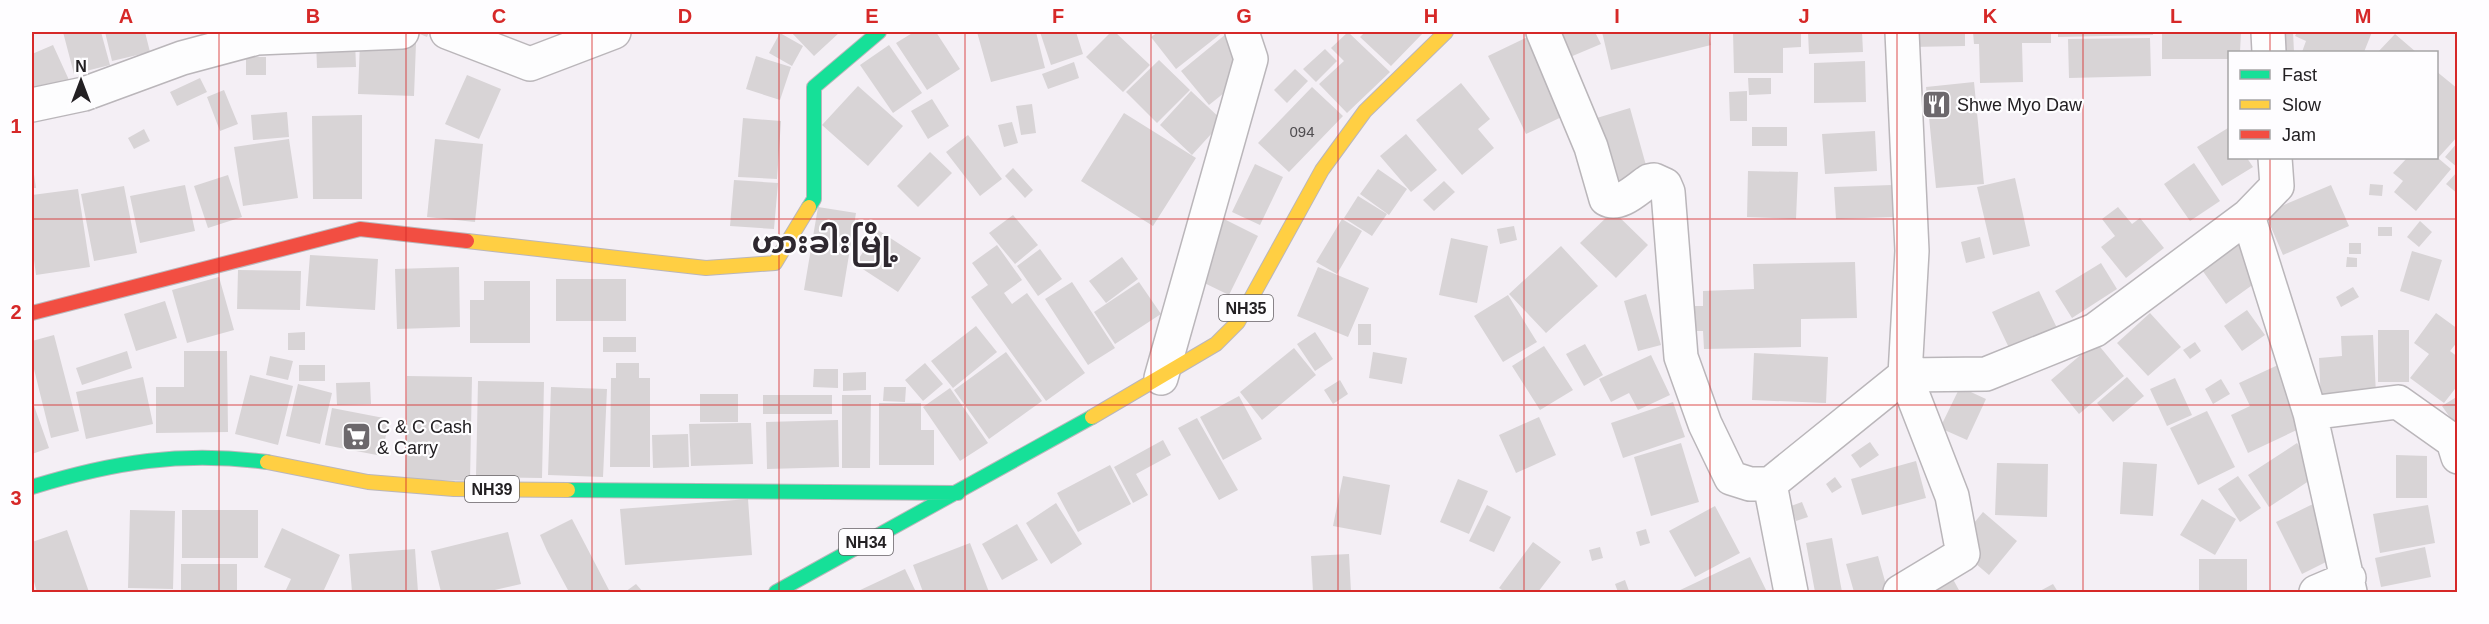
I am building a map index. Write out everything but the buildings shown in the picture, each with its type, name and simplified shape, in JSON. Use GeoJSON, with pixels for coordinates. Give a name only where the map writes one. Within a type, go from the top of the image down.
{"type":"FeatureCollection","features":[{"type":"Feature","properties":{"kind":"main road"},"geometry":{"type":"LineString","coordinates":[[32,313],[360,230],[706,268],[775,263],[814,199],[814,87],[879,32]]}},
{"type":"Feature","properties":{"kind":"main road","name":"NH35"},"geometry":{"type":"LineString","coordinates":[[958,494],[1216,344],[1238,322],[1322,170],[1365,111],[1446,32]]}},
{"type":"Feature","properties":{"kind":"main road","name":"NH39"},"geometry":{"type":"LineString","coordinates":[[32,487],[84,471],[132,461],[220,456],[276,463],[368,482],[454,489],[958,494]]}},
{"type":"Feature","properties":{"kind":"main road","name":"NH34"},"geometry":{"type":"LineString","coordinates":[[776,592],[796,579],[958,494]]}},
{"type":"Feature","properties":{"kind":"street"},"geometry":{"type":"LineString","coordinates":[[32,105],[84,94],[182,58],[257,38],[402,32]]}},
{"type":"Feature","properties":{"kind":"street"},"geometry":{"type":"LineString","coordinates":[[447,32],[530,64],[614,32]]}},
{"type":"Feature","properties":{"kind":"street"},"geometry":{"type":"LineString","coordinates":[[1543,32],[1591,147],[1606,199],[1611,202],[1619,201],[1649,181],[1660,181],[1665,185],[1668,192],[1681,357],[1705,424],[1731,478],[1750,484],[1770,484],[1905,375],[1986,374],[2095,330],[2248,216],[2277,186],[2275,159]]}},
{"type":"Feature","properties":{"kind":"street"},"geometry":{"type":"LineString","coordinates":[[1900,592],[1963,554],[1952,496],[1905,375],[1912,251],[1902,32]]}},
{"type":"Feature","properties":{"kind":"street"},"geometry":{"type":"LineString","coordinates":[[2268,32],[2269,51]]}},
{"type":"Feature","properties":{"kind":"street"},"geometry":{"type":"LineString","coordinates":[[1161,378],[1250,41]]}},
{"type":"Feature","properties":{"kind":"street"},"geometry":{"type":"LineString","coordinates":[[2248,216],[2310,413],[2349,585],[2316,592]]}},
{"type":"Feature","properties":{"kind":"street"},"geometry":{"type":"LineString","coordinates":[[2310,413],[2398,402],[2452,441],[2457,457]]}},
{"type":"Feature","properties":{"kind":"street"},"geometry":{"type":"LineString","coordinates":[[1770,484],[1791,592]]}},
{"type":"Feature","properties":{"kind":"traffic: fast"},"geometry":{"type":"LineString","coordinates":[[809,207],[814,199],[814,87],[879,32]]}},
{"type":"Feature","properties":{"kind":"traffic: fast"},"geometry":{"type":"LineString","coordinates":[[776,592],[1092,417]]}},
{"type":"Feature","properties":{"kind":"traffic: fast"},"geometry":{"type":"LineString","coordinates":[[32,487],[120,465],[176,458],[267,462]]}},
{"type":"Feature","properties":{"kind":"traffic: fast"},"geometry":{"type":"LineString","coordinates":[[568,490],[958,493]]}},
{"type":"Feature","properties":{"kind":"traffic: slow"},"geometry":{"type":"LineString","coordinates":[[1092,417],[1216,344],[1238,322],[1322,170],[1365,111],[1446,32]]}},
{"type":"Feature","properties":{"kind":"traffic: slow"},"geometry":{"type":"LineString","coordinates":[[467,241],[706,268],[775,263],[809,207]]}},
{"type":"Feature","properties":{"kind":"traffic: slow"},"geometry":{"type":"LineString","coordinates":[[267,462],[368,482],[454,489],[568,490]]}},
{"type":"Feature","properties":{"kind":"traffic: jam"},"geometry":{"type":"LineString","coordinates":[[32,313],[360,229],[467,241]]}},
{"type":"Feature","properties":{"kind":"place","name":"Shwe Myo Daw"},"geometry":{"type":"Point","coordinates":[1936,105]}},
{"type":"Feature","properties":{"kind":"place","name":"C & C Cash & Carry"},"geometry":{"type":"Point","coordinates":[356,437]}},
{"type":"Feature","properties":{"kind":"district","name":"ဟားခါးမြို့"},"geometry":{"type":"Point","coordinates":[825,242]}}]}
